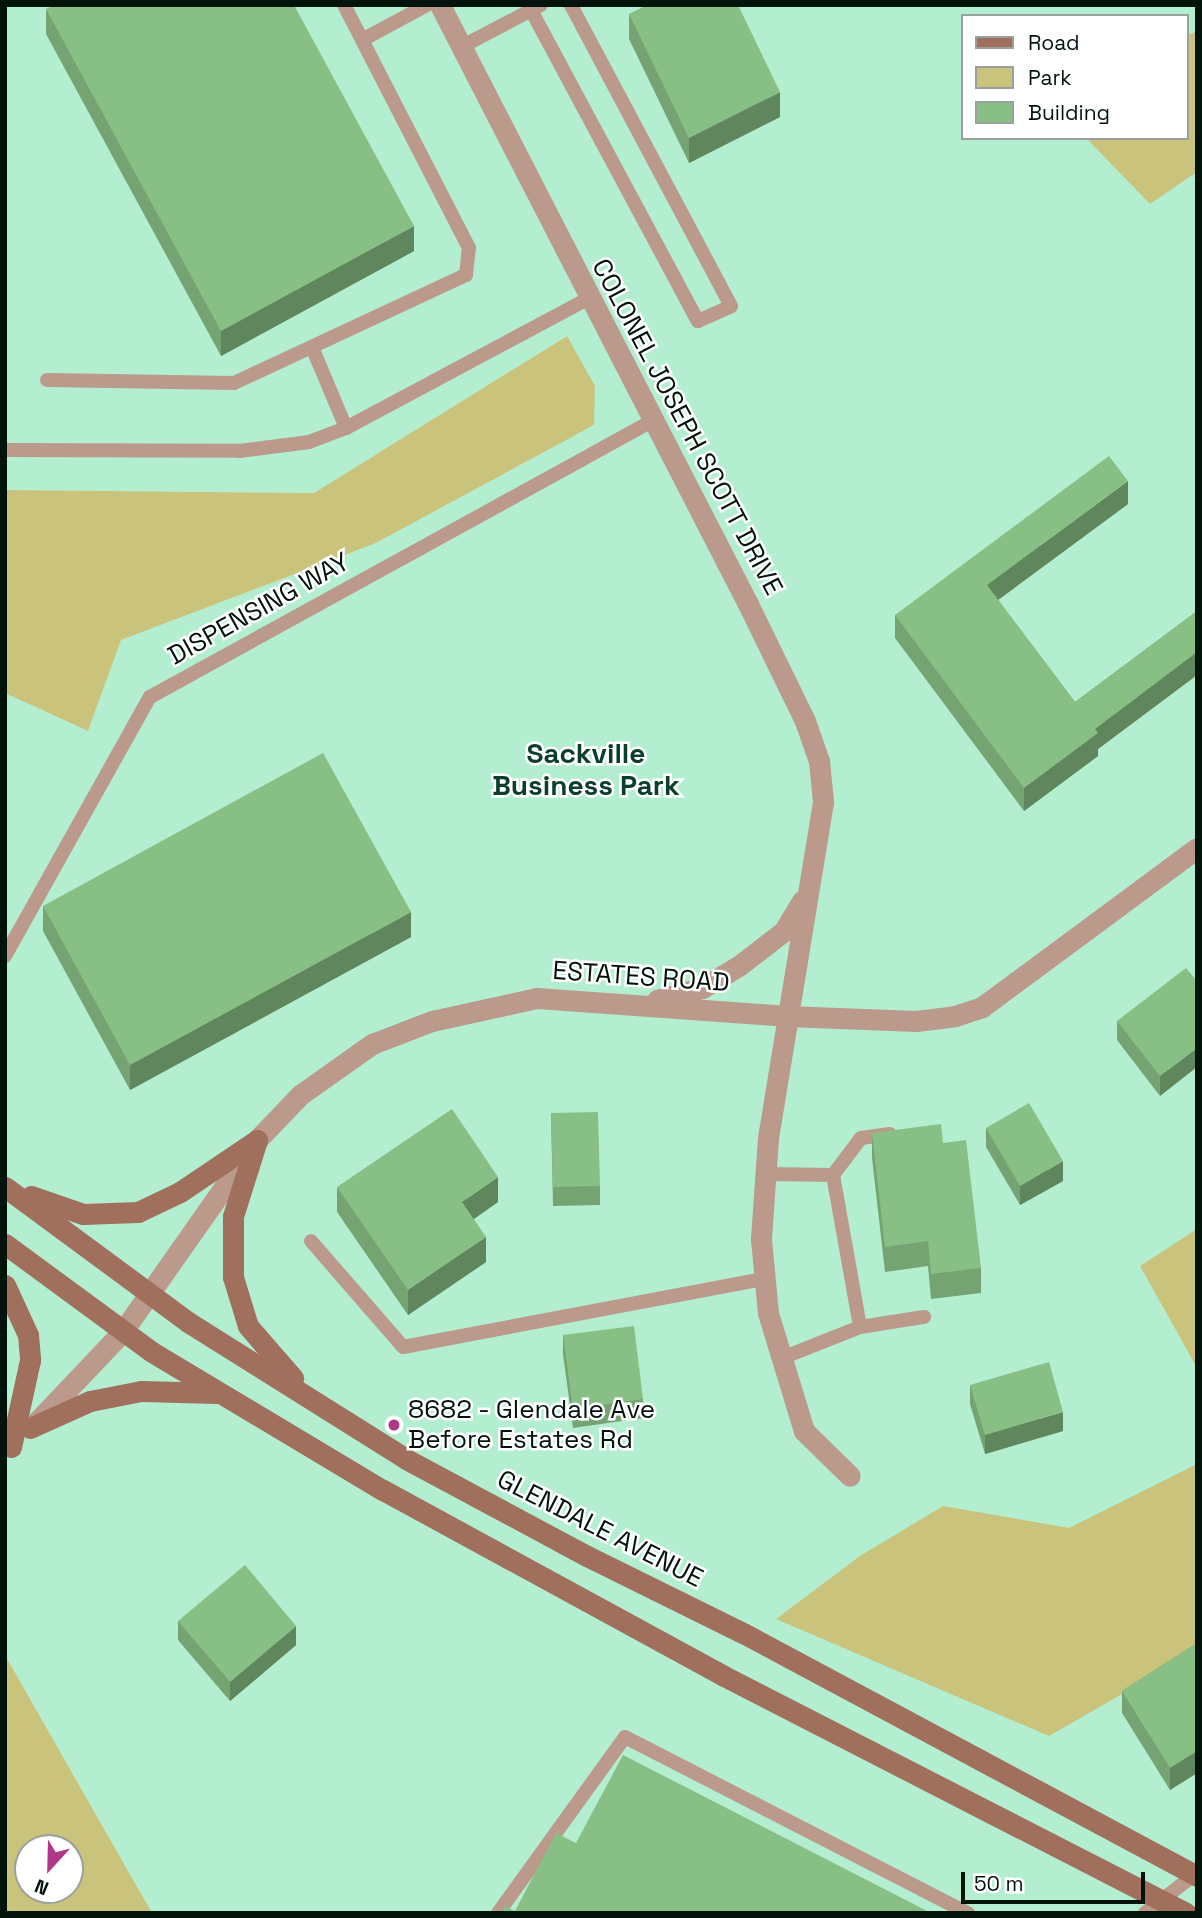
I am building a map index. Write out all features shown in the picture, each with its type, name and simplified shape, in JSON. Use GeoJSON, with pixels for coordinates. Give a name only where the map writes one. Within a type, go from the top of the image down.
{"type":"FeatureCollection","features":[{"type":"Feature","properties":{"kind":"main road"},"geometry":{"type":"LineString","coordinates":[[5,1186],[83,1214],[138,1212],[180,1192],[257,1140]]}},
{"type":"Feature","properties":{"kind":"main road"},"geometry":{"type":"LineString","coordinates":[[257,1140],[233,1216],[233,1277],[248,1326],[275,1360],[322,1405]]}},
{"type":"Feature","properties":{"kind":"main road","name":"GLENDALE AVENUE"},"geometry":{"type":"LineString","coordinates":[[5,1186],[149,1294],[430,1472],[745,1634],[1195,1876]]}},
{"type":"Feature","properties":{"kind":"main road"},"geometry":{"type":"LineString","coordinates":[[5,1244],[123,1331],[217,1393],[665,1644],[1155,1908],[1186,1913]]}},
{"type":"Feature","properties":{"kind":"main road"},"geometry":{"type":"LineString","coordinates":[[5,1285],[28,1335],[30,1360],[8,1450]]}},
{"type":"Feature","properties":{"kind":"main road"},"geometry":{"type":"LineString","coordinates":[[30,1428],[90,1401],[141,1391],[217,1393]]}},
{"type":"Feature","properties":{"kind":"street","name":"COLONEL JOSEPH SCOTT DRIVE"},"geometry":{"type":"LineString","coordinates":[[440,5],[588,299],[754,616],[805,721],[819,761],[823,802],[787,1016],[765,1174],[761,1239],[768,1313],[804,1431],[850,1476]]}},
{"type":"Feature","properties":{"kind":"street","name":"ESTATES ROAD"},"geometry":{"type":"LineString","coordinates":[[8,1450],[123,1331],[257,1140],[300,1095],[372,1044],[432,1021],[537,998],[787,1016],[916,1021],[955,1016],[982,1007],[1197,848]]}},
{"type":"Feature","properties":{"kind":"street","name":"COLONEL JOSEPH SCOTT DRIVE"},"geometry":{"type":"LineString","coordinates":[[636,1004],[702,988],[740,965],[784,932],[808,890]]}},
{"type":"Feature","properties":{"kind":"lane"},"geometry":{"type":"LineString","coordinates":[[47,380],[234,383],[466,275],[469,248],[344,5]]}},
{"type":"Feature","properties":{"kind":"lane"},"geometry":{"type":"LineString","coordinates":[[362,40],[427,5]]}},
{"type":"Feature","properties":{"kind":"lane"},"geometry":{"type":"LineString","coordinates":[[461,47],[536,8],[698,321],[731,306],[572,5]]}},
{"type":"Feature","properties":{"kind":"lane"},"geometry":{"type":"LineString","coordinates":[[5,450],[273,448],[346,428],[588,299]]}},
{"type":"Feature","properties":{"kind":"lane"},"geometry":{"type":"LineString","coordinates":[[312,347],[346,428]]}},
{"type":"Feature","properties":{"kind":"lane","name":"DISPENSING WAY"},"geometry":{"type":"LineString","coordinates":[[5,956],[150,697],[652,421]]}},
{"type":"Feature","properties":{"kind":"lane"},"geometry":{"type":"LineString","coordinates":[[860,1327],[833,1175],[861,1138],[902,1133]]}},
{"type":"Feature","properties":{"kind":"lane"},"geometry":{"type":"LineString","coordinates":[[765,1174],[833,1175]]}},
{"type":"Feature","properties":{"kind":"lane"},"geometry":{"type":"LineString","coordinates":[[311,1241],[403,1347],[764,1279]]}},
{"type":"Feature","properties":{"kind":"lane"},"geometry":{"type":"LineString","coordinates":[[782,1358],[860,1327],[923,1317]]}},
{"type":"Feature","properties":{"kind":"lane"},"geometry":{"type":"LineString","coordinates":[[498,1913],[625,1737],[968,1913]]}},
{"type":"Feature","properties":{"kind":"lane"},"geometry":{"type":"LineString","coordinates":[[1155,1908],[1195,1876]]}},
{"type":"Feature","properties":{"kind":"shaded area"},"geometry":{"type":"Polygon","coordinates":[[[5,5],[1197,5],[1197,31],[1188,35],[1188,14],[960,14],[960,140],[1088,140],[1150,204],[1197,172],[1197,1229],[1140,1266],[1197,1368],[1197,1464],[1069,1529],[943,1506],[1197,1651],[1197,1913],[152,1913],[5,1655],[5,693],[88,731],[121,640],[376,543],[594,425],[566,336],[314,493],[5,490],[5,5]]]}},
{"type":"Feature","properties":{"kind":"green space"},"geometry":{"type":"Polygon","coordinates":[[[1197,31],[1197,172],[1150,204],[1088,140],[1188,140],[1188,35],[1197,31]]]}},
{"type":"Feature","properties":{"kind":"green space"},"geometry":{"type":"Polygon","coordinates":[[[567,336],[595,386],[594,425],[376,543],[121,640],[88,731],[5,693],[5,490],[314,493],[567,336]]]}},
{"type":"Feature","properties":{"kind":"green space"},"geometry":{"type":"Polygon","coordinates":[[[1197,1229],[1197,1368],[1140,1266],[1197,1229]]]}},
{"type":"Feature","properties":{"kind":"green space"},"geometry":{"type":"Polygon","coordinates":[[[1197,1464],[1197,1651],[1049,1736],[776,1619],[860,1556],[943,1506],[1069,1528],[1197,1464]]]}},
{"type":"Feature","properties":{"kind":"green space"},"geometry":{"type":"Polygon","coordinates":[[[5,1655],[152,1913],[5,1913],[5,1655]]]}},
{"type":"Feature","properties":{"kind":"building"},"geometry":{"type":"Polygon","coordinates":[[[54,5],[294,5],[414,226],[221,331],[46,9],[54,5]]]}},
{"type":"Feature","properties":{"kind":"building"},"geometry":{"type":"Polygon","coordinates":[[[647,5],[738,5],[780,92],[689,138],[629,14],[647,5]]]}},
{"type":"Feature","properties":{"kind":"building"},"geometry":{"type":"Polygon","coordinates":[[[1109,456],[1128,481],[987,585],[1075,702],[1197,611],[1197,652],[1095,729],[1098,733],[1024,788],[895,615],[1109,456]]]}},
{"type":"Feature","properties":{"kind":"building"},"geometry":{"type":"Polygon","coordinates":[[[323,753],[411,912],[130,1065],[43,906],[323,753]]]}},
{"type":"Feature","properties":{"kind":"building"},"geometry":{"type":"Polygon","coordinates":[[[1186,968],[1197,981],[1197,1048],[1160,1076],[1117,1021],[1186,968]]]}},
{"type":"Feature","properties":{"kind":"building"},"geometry":{"type":"Polygon","coordinates":[[[1029,1103],[1063,1161],[1020,1186],[986,1128],[1029,1103]]]}},
{"type":"Feature","properties":{"kind":"building"},"geometry":{"type":"Polygon","coordinates":[[[452,1109],[498,1177],[462,1202],[486,1237],[408,1290],[337,1187],[452,1109]]]}},
{"type":"Feature","properties":{"kind":"building"},"geometry":{"type":"Polygon","coordinates":[[[598,1112],[600,1186],[553,1187],[551,1113],[598,1112]]]}},
{"type":"Feature","properties":{"kind":"building"},"geometry":{"type":"Polygon","coordinates":[[[941,1124],[943,1143],[966,1140],[981,1268],[931,1274],[928,1241],[885,1247],[872,1133],[941,1124]]]}},
{"type":"Feature","properties":{"kind":"building"},"geometry":{"type":"Polygon","coordinates":[[[634,1326],[643,1399],[573,1409],[563,1335],[634,1326]]]}},
{"type":"Feature","properties":{"kind":"building"},"geometry":{"type":"Polygon","coordinates":[[[1049,1362],[1063,1412],[985,1435],[970,1385],[1049,1362]]]}},
{"type":"Feature","properties":{"kind":"building"},"geometry":{"type":"Polygon","coordinates":[[[245,1565],[296,1626],[230,1682],[178,1621],[245,1565]]]}},
{"type":"Feature","properties":{"kind":"building"},"geometry":{"type":"Polygon","coordinates":[[[1197,1643],[1197,1751],[1170,1768],[1122,1691],[1197,1643]]]}},
{"type":"Feature","properties":{"kind":"building"},"geometry":{"type":"Polygon","coordinates":[[[623,1755],[931,1913],[501,1913],[504,1906],[515,1911],[556,1833],[576,1843],[623,1755]]]}},
{"type":"Feature","properties":{"kind":"place","name":"8682 - Glendale Ave Before Estates Rd"},"geometry":{"type":"Point","coordinates":[394,1425]}},
{"type":"Feature","properties":{"kind":"district","name":"Sackville Business Park"},"geometry":{"type":"Point","coordinates":[586,769]}}]}
